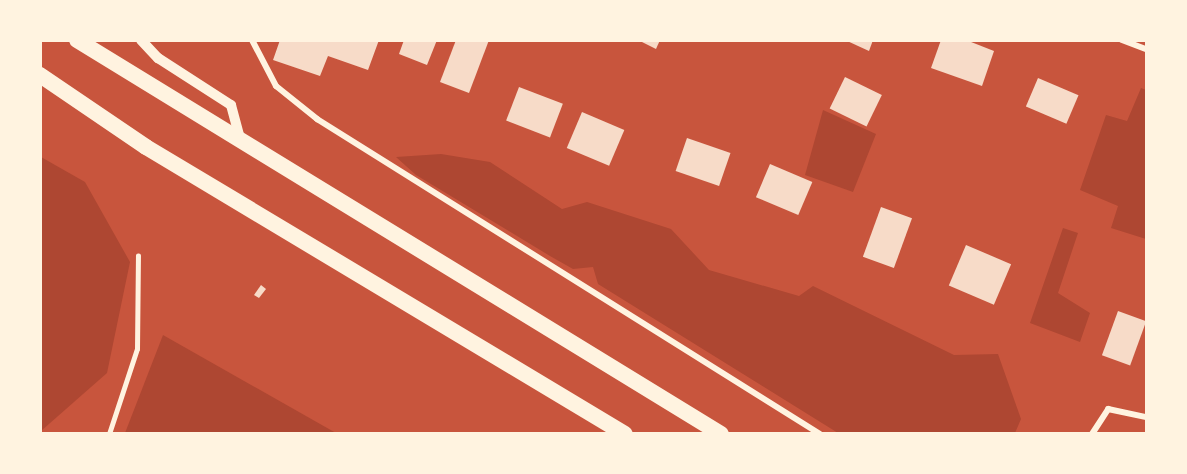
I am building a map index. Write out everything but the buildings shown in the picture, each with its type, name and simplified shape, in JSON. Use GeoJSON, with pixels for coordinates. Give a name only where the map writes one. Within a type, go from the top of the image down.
{"type":"FeatureCollection","features":[{"type":"Feature","properties":{"kind":"highway"},"geometry":{"type":"LineString","coordinates":[[77,40],[721,434]]}},
{"type":"Feature","properties":{"kind":"highway"},"geometry":{"type":"LineString","coordinates":[[40,75],[146,147],[625,434]]}},
{"type":"Feature","properties":{"kind":"street"},"geometry":{"type":"LineString","coordinates":[[141,40],[158,58],[231,105],[240,139]]}},
{"type":"Feature","properties":{"kind":"street"},"geometry":{"type":"LineString","coordinates":[[252,40],[276,86],[317,119],[820,434]]}},
{"type":"Feature","properties":{"kind":"street"},"geometry":{"type":"LineString","coordinates":[[1122,40],[1146,49]]}},
{"type":"Feature","properties":{"kind":"street"},"geometry":{"type":"LineString","coordinates":[[1092,434],[1108,409],[1146,417]]}},
{"type":"Feature","properties":{"kind":"lane"},"geometry":{"type":"LineString","coordinates":[[109,434],[136,349],[138,256]]}},
{"type":"Feature","properties":{"kind":"shaded area"},"geometry":{"type":"Polygon","coordinates":[[[1141,88],[1146,90],[1146,239],[1111,228],[1118,206],[1080,190],[1106,115],[1127,121],[1141,88]]]}},
{"type":"Feature","properties":{"kind":"shaded area"},"geometry":{"type":"Polygon","coordinates":[[[823,110],[876,134],[853,192],[805,175],[823,110]]]}},
{"type":"Feature","properties":{"kind":"shaded area"},"geometry":{"type":"Polygon","coordinates":[[[441,154],[490,162],[562,209],[587,202],[671,229],[709,270],[799,296],[813,286],[954,355],[998,354],[1021,419],[1015,433],[838,433],[598,284],[593,267],[573,269],[416,175],[396,157],[441,154]]]}},
{"type":"Feature","properties":{"kind":"shaded area"},"geometry":{"type":"Polygon","coordinates":[[[41,157],[85,182],[130,262],[107,373],[41,431],[41,157]]]}},
{"type":"Feature","properties":{"kind":"shaded area"},"geometry":{"type":"Polygon","coordinates":[[[1063,228],[1078,233],[1058,293],[1090,313],[1080,342],[1030,323],[1063,228]]]}},
{"type":"Feature","properties":{"kind":"shaded area"},"geometry":{"type":"Polygon","coordinates":[[[163,335],[336,433],[125,433],[163,335]]]}}]}
